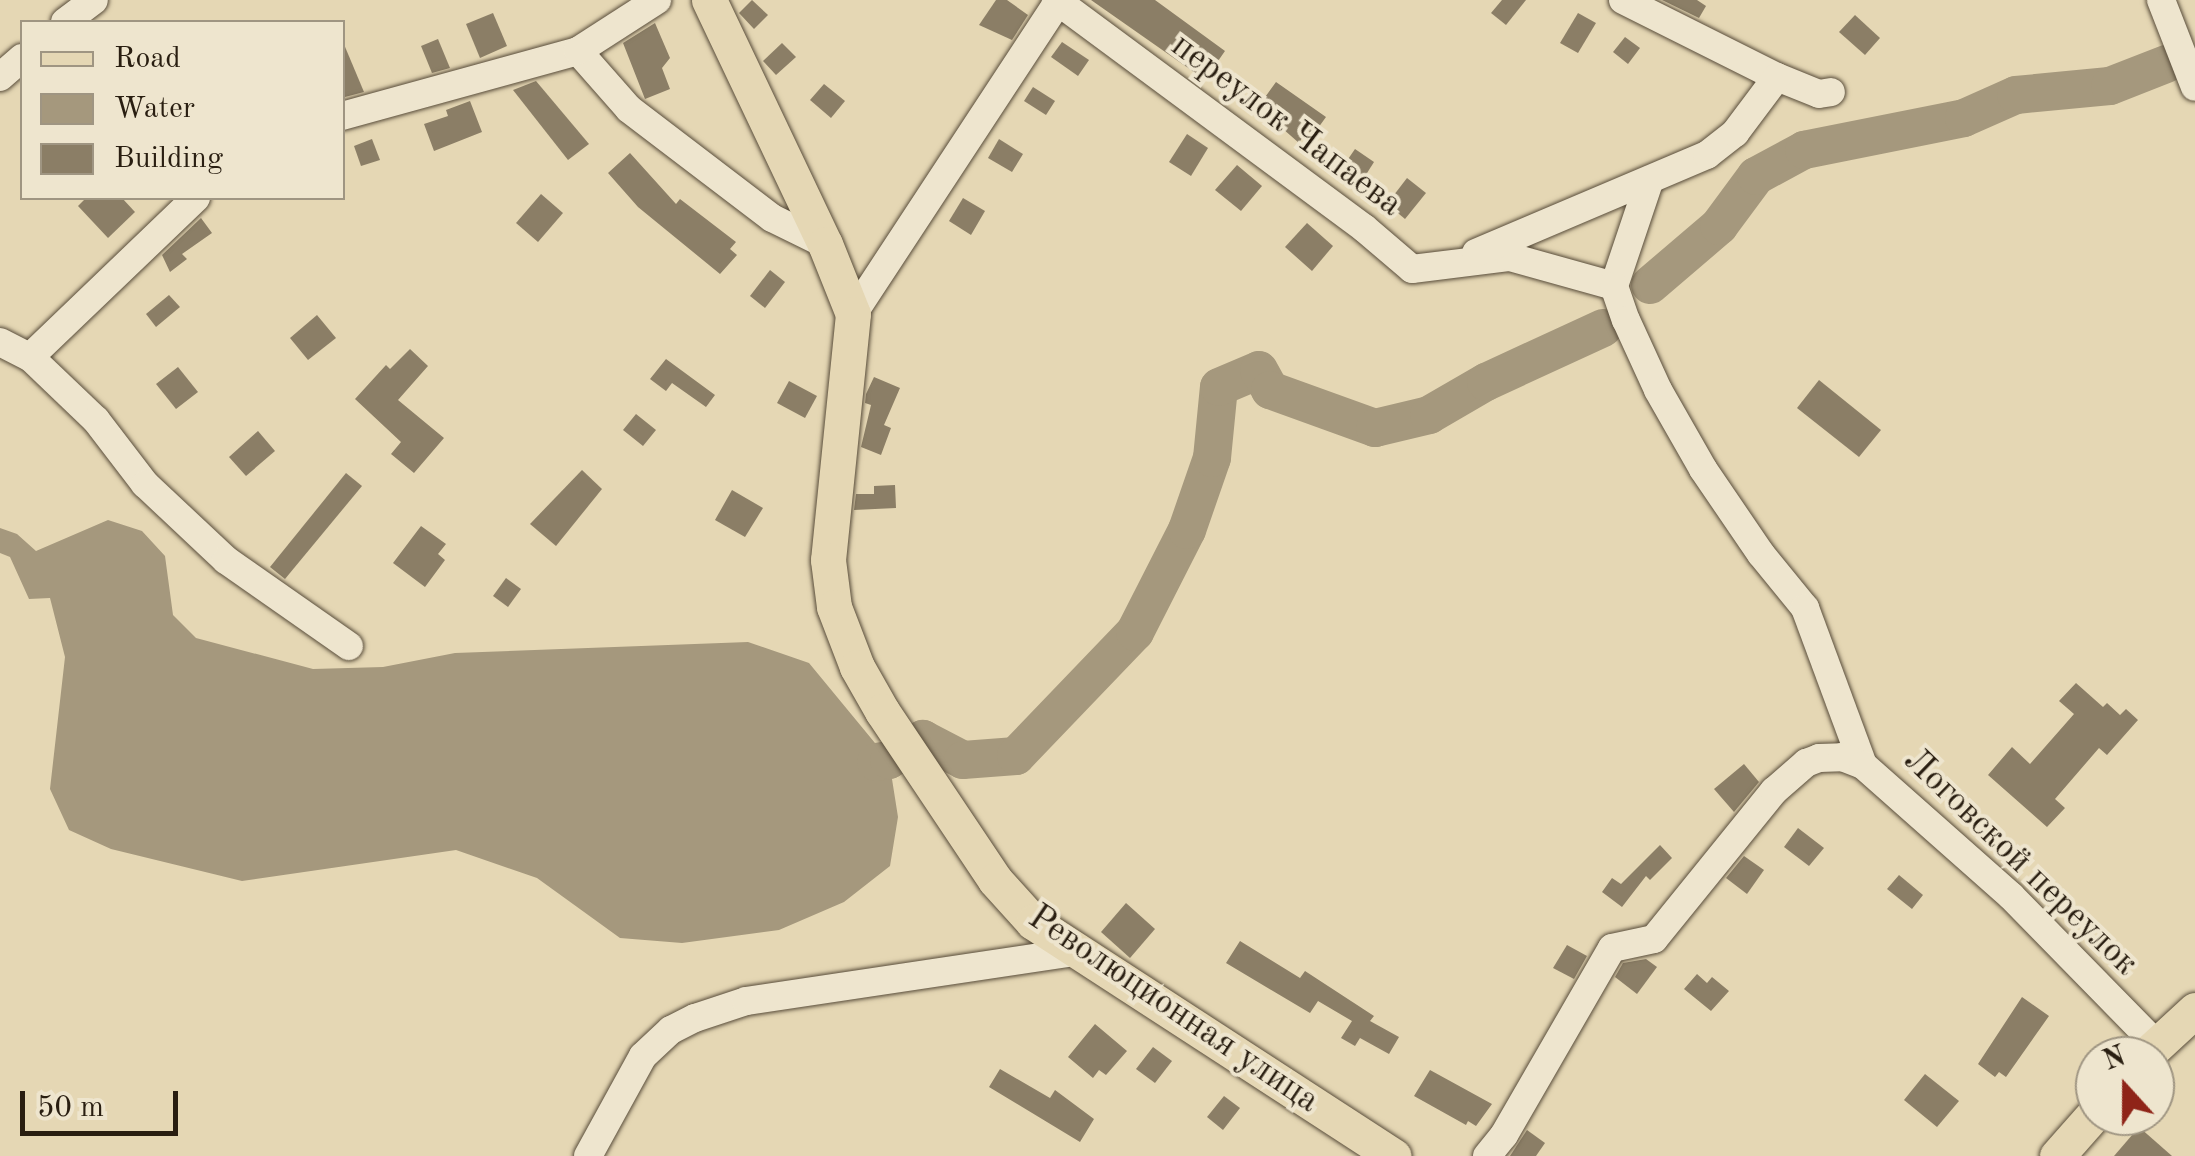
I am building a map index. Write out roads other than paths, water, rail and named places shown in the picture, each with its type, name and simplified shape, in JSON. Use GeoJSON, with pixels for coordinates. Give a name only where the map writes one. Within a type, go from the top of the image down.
{"type":"FeatureCollection","features":[{"type":"Feature","properties":{"kind":"main road"},"geometry":{"type":"LineString","coordinates":[[709,0],[826,244],[853,314]]}},
{"type":"Feature","properties":{"kind":"main road","name":"Революционная улица"},"geometry":{"type":"LineString","coordinates":[[853,314],[828,560],[834,607],[857,667],[882,711],[1008,896],[1033,922],[1394,1156]]}},
{"type":"Feature","properties":{"kind":"main road"},"geometry":{"type":"LineString","coordinates":[[2166,1036],[2195,1010]]}},
{"type":"Feature","properties":{"kind":"main road"},"geometry":{"type":"LineString","coordinates":[[2057,1156],[2075,1136]]}},
{"type":"Feature","properties":{"kind":"street"},"geometry":{"type":"LineString","coordinates":[[68,20],[94,0]]}},
{"type":"Feature","properties":{"kind":"street"},"geometry":{"type":"LineString","coordinates":[[345,115],[578,51],[657,0]]}},
{"type":"Feature","properties":{"kind":"street"},"geometry":{"type":"LineString","coordinates":[[853,314],[1058,0]]}},
{"type":"Feature","properties":{"kind":"street","name":"переулок Чапаева"},"geometry":{"type":"LineString","coordinates":[[1058,0],[1364,228],[1403,264],[1424,270],[1452,264]]}},
{"type":"Feature","properties":{"kind":"street"},"geometry":{"type":"LineString","coordinates":[[2161,0],[2195,86]]}},
{"type":"Feature","properties":{"kind":"street"},"geometry":{"type":"LineString","coordinates":[[1638,4],[1777,77],[1819,94],[1831,92]]}},
{"type":"Feature","properties":{"kind":"street"},"geometry":{"type":"LineString","coordinates":[[578,51],[629,109],[772,218],[826,244]]}},
{"type":"Feature","properties":{"kind":"street"},"geometry":{"type":"LineString","coordinates":[[0,77],[20,60]]}},
{"type":"Feature","properties":{"kind":"street"},"geometry":{"type":"LineString","coordinates":[[1452,264],[1649,182],[1722,145],[1777,77]]}},
{"type":"Feature","properties":{"kind":"street"},"geometry":{"type":"LineString","coordinates":[[1649,182],[1614,286],[1658,390],[1702,469],[1761,554],[1806,608],[1863,765]]}},
{"type":"Feature","properties":{"kind":"street"},"geometry":{"type":"LineString","coordinates":[[30,357],[194,200]]}},
{"type":"Feature","properties":{"kind":"street"},"geometry":{"type":"LineString","coordinates":[[1452,264],[1510,257],[1614,286]]}},
{"type":"Feature","properties":{"kind":"street"},"geometry":{"type":"LineString","coordinates":[[0,342],[30,357],[96,420],[145,484],[226,560],[349,646]]}},
{"type":"Feature","properties":{"kind":"street","name":"Логовской переулок"},"geometry":{"type":"LineString","coordinates":[[1486,1156],[1504,1135],[1612,948],[1654,939],[1737,833],[1806,763],[1842,757],[1863,765],[2010,896],[2137,1036]]}},
{"type":"Feature","properties":{"kind":"street"},"geometry":{"type":"LineString","coordinates":[[588,1156],[643,1056],[672,1030],[695,1018],[746,1000],[1074,952]]}},
{"type":"Feature","properties":{"kind":"water"},"geometry":{"type":"Polygon","coordinates":[[[108,520],[142,531],[165,556],[173,615],[196,638],[313,669],[383,667],[455,653],[748,642],[809,663],[889,760],[898,817],[890,866],[844,902],[779,930],[682,943],[620,938],[537,878],[456,850],[242,881],[111,849],[69,830],[50,789],[65,657],[50,598],[29,599],[10,557],[0,553],[0,528],[17,534],[36,551],[108,520]]]}},
{"type":"Feature","properties":{"kind":"waterway"},"geometry":{"type":"LineString","coordinates":[[1650,285],[1719,226],[1756,176],[1804,150],[1964,118],[2016,95],[2110,86],[2166,64]]}},
{"type":"Feature","properties":{"kind":"waterway"},"geometry":{"type":"LineString","coordinates":[[876,762],[889,760],[923,739],[963,760],[1016,756],[1135,632],[1187,530],[1212,458],[1219,387],[1259,370],[1270,390],[1375,428],[1429,415],[1486,382],[1603,328]]}}]}
